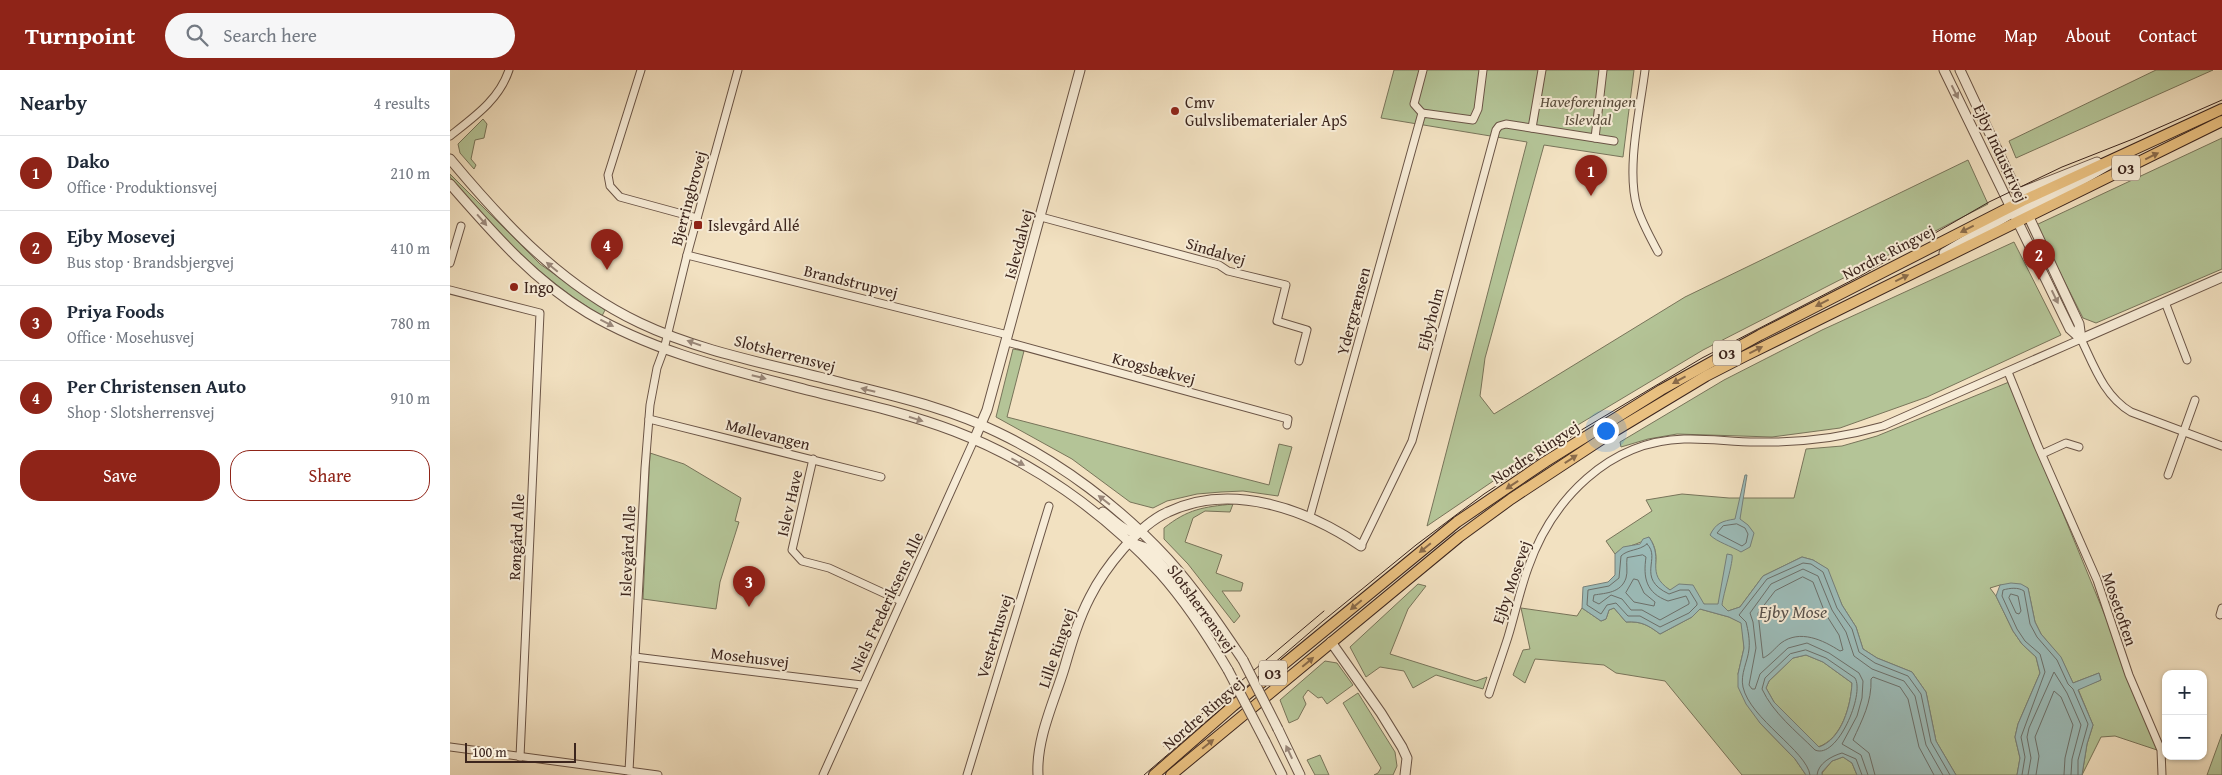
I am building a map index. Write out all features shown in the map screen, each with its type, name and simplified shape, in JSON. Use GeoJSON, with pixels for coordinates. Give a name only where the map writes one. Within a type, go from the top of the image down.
{"type":"FeatureCollection","features":[{"type":"Feature","properties":{"kind":"main road","name":"Nordre Ringvej"},"geometry":{"type":"LineString","coordinates":[[1171,775],[1459,537],[1526,488],[1608,435],[1713,372],[1920,269],[2014,214],[2024,205],[2125,153],[2222,109]]}},
{"type":"Feature","properties":{"kind":"main road","name":"Nordre Ringvej"},"geometry":{"type":"LineString","coordinates":[[1154,775],[1233,706],[1457,522],[1545,462],[1661,390],[1752,339],[2014,214],[2024,205],[2222,121]]}},
{"type":"Feature","properties":{"kind":"street"},"geometry":{"type":"LineString","coordinates":[[450,136],[489,104],[502,87],[509,70]]}},
{"type":"Feature","properties":{"kind":"street"},"geometry":{"type":"LineString","coordinates":[[641,70],[608,175],[610,186],[620,197],[697,218]]}},
{"type":"Feature","properties":{"kind":"street","name":"Bjerringbrovej"},"geometry":{"type":"LineString","coordinates":[[668,334],[687,254],[738,70]]}},
{"type":"Feature","properties":{"kind":"street","name":"Islevdalvej"},"geometry":{"type":"LineString","coordinates":[[974,440],[988,410],[1080,70]]}},
{"type":"Feature","properties":{"kind":"street","name":"Ydergrænsen"},"geometry":{"type":"LineString","coordinates":[[1310,516],[1422,113],[1414,104],[1423,70]]}},
{"type":"Feature","properties":{"kind":"street"},"geometry":{"type":"LineString","coordinates":[[1422,113],[1473,120],[1478,109],[1483,70]]}},
{"type":"Feature","properties":{"kind":"street"},"geometry":{"type":"LineString","coordinates":[[1532,128],[1542,70]]}},
{"type":"Feature","properties":{"kind":"street"},"geometry":{"type":"LineString","coordinates":[[1595,138],[1603,70]]}},
{"type":"Feature","properties":{"kind":"street"},"geometry":{"type":"LineString","coordinates":[[1645,70],[1634,156],[1634,188],[1643,225],[1658,252]]}},
{"type":"Feature","properties":{"kind":"street","name":"Ejby Industrivej"},"geometry":{"type":"LineString","coordinates":[[1944,70],[2070,329],[2081,340]]}},
{"type":"Feature","properties":{"kind":"street","name":"Ejby Industrivej"},"geometry":{"type":"LineString","coordinates":[[1960,70],[2079,324],[2081,340]]}},
{"type":"Feature","properties":{"kind":"street","name":"Ejbyholm"},"geometry":{"type":"LineString","coordinates":[[1361,546],[1412,441],[1496,130],[1499,126],[1506,124],[1614,141]]}},
{"type":"Feature","properties":{"kind":"street","name":"Slotsherrensvej"},"geometry":{"type":"LineString","coordinates":[[450,159],[508,226],[563,276],[614,309],[668,334],[708,348],[908,400],[981,425],[1039,455],[1079,481],[1141,532],[1169,560],[1195,592],[1243,660],[1300,775]]}},
{"type":"Feature","properties":{"kind":"street","name":"Slotsherrensvej"},"geometry":{"type":"LineString","coordinates":[[450,184],[516,257],[555,290],[601,320],[664,349],[705,363],[904,415],[954,431],[1023,464],[1079,500],[1130,543],[1160,574],[1187,607],[1228,670],[1282,775]]}},
{"type":"Feature","properties":{"kind":"street","name":"Sindalvej"},"geometry":{"type":"LineString","coordinates":[[1041,217],[1219,265],[1228,271],[1286,285],[1277,321],[1307,330],[1299,361]]}},
{"type":"Feature","properties":{"kind":"street"},"geometry":{"type":"LineString","coordinates":[[450,263],[462,226]]}},
{"type":"Feature","properties":{"kind":"street","name":"Brandstrupvej"},"geometry":{"type":"LineString","coordinates":[[687,254],[1008,339]]}},
{"type":"Feature","properties":{"kind":"street","name":"Ejby Mosevej"},"geometry":{"type":"LineString","coordinates":[[1489,694],[1528,566],[1545,530],[1563,503],[1580,484],[1606,462],[1650,443],[1684,439],[1796,442],[1852,435],[1883,426],[2222,277]]}},
{"type":"Feature","properties":{"kind":"street","name":"Røngård Alle"},"geometry":{"type":"LineString","coordinates":[[450,290],[540,313],[520,757]]}},
{"type":"Feature","properties":{"kind":"street"},"geometry":{"type":"LineString","coordinates":[[2165,302],[2187,360]]}},
{"type":"Feature","properties":{"kind":"street","name":"Islevgård Alle"},"geometry":{"type":"LineString","coordinates":[[629,771],[649,419],[657,368],[668,334]]}},
{"type":"Feature","properties":{"kind":"street","name":"Krogsbækvej"},"geometry":{"type":"LineString","coordinates":[[1008,339],[1288,419],[1286,425]]}},
{"type":"Feature","properties":{"kind":"street"},"geometry":{"type":"LineString","coordinates":[[2081,340],[2105,387],[2120,406],[2131,412],[2222,446]]}},
{"type":"Feature","properties":{"kind":"street","name":"Mosetoften"},"geometry":{"type":"LineString","coordinates":[[2008,372],[2097,580],[2123,657],[2161,750],[2162,775]]}},
{"type":"Feature","properties":{"kind":"street"},"geometry":{"type":"LineString","coordinates":[[2168,475],[2195,400]]}},
{"type":"Feature","properties":{"kind":"street","name":"Møllevangen"},"geometry":{"type":"LineString","coordinates":[[649,419],[881,477]]}},
{"type":"Feature","properties":{"kind":"street","name":"Niels Frederiksens Alle"},"geometry":{"type":"LineString","coordinates":[[823,775],[974,440]]}},
{"type":"Feature","properties":{"kind":"street"},"geometry":{"type":"LineString","coordinates":[[2042,454],[2066,444],[2079,447]]}},
{"type":"Feature","properties":{"kind":"street","name":"Islev Have"},"geometry":{"type":"LineString","coordinates":[[813,459],[792,550],[802,561],[829,568],[901,602]]}},
{"type":"Feature","properties":{"kind":"street","name":"Slotsherrensvej"},"geometry":{"type":"LineString","coordinates":[[1051,481],[1060,482],[1076,492],[1123,529],[1130,532],[1141,532]]}},
{"type":"Feature","properties":{"kind":"street"},"geometry":{"type":"LineString","coordinates":[[1130,543],[1166,512],[1207,500],[1237,500],[1264,503],[1310,516],[1361,546]]}},
{"type":"Feature","properties":{"kind":"street","name":"Vesterhusvej"},"geometry":{"type":"LineString","coordinates":[[967,775],[1049,506]]}},
{"type":"Feature","properties":{"kind":"street","name":"Slotsherrensvej"},"geometry":{"type":"LineString","coordinates":[[1130,543],[1139,544],[1150,552],[1173,576],[1210,624],[1232,644]]}},
{"type":"Feature","properties":{"kind":"street","name":"Lille Ringvej"},"geometry":{"type":"LineString","coordinates":[[1038,775],[1044,734],[1081,618],[1100,580],[1130,543]]}},
{"type":"Feature","properties":{"kind":"street"},"geometry":{"type":"LineString","coordinates":[[1331,642],[1381,713],[1402,747],[1406,758],[1405,775]]}},
{"type":"Feature","properties":{"kind":"street","name":"Mosehusvej"},"geometry":{"type":"LineString","coordinates":[[635,657],[862,685]]}},
{"type":"Feature","properties":{"kind":"street"},"geometry":{"type":"LineString","coordinates":[[450,747],[658,775]]}},
{"type":"Feature","properties":{"kind":"green space","name":"Haveforeningen Islevdal"},"geometry":{"type":"Polygon","coordinates":[[[1394,70],[1634,70],[1623,157],[1544,145],[1485,358],[1480,396],[1494,414],[1685,297],[1968,160],[1988,204],[1703,350],[1561,435],[1427,526],[1527,142],[1381,118],[1394,70]]]}},
{"type":"Feature","properties":{"kind":"green space"},"geometry":{"type":"Polygon","coordinates":[[[2156,70],[2213,70],[2016,158],[2009,141],[2156,70]]]}},
{"type":"Feature","properties":{"kind":"green space"},"geometry":{"type":"Polygon","coordinates":[[[483,119],[487,124],[484,138],[475,140],[471,159],[476,165],[474,169],[460,153],[458,144],[483,119]]]}},
{"type":"Feature","properties":{"kind":"green space"},"geometry":{"type":"Polygon","coordinates":[[[2222,138],[2222,269],[2096,323],[2083,318],[2036,225],[2222,138]]]}},
{"type":"Feature","properties":{"kind":"green space"},"geometry":{"type":"Polygon","coordinates":[[[450,174],[540,264],[605,310],[602,316],[538,270],[502,235],[450,177],[450,174]]]}},
{"type":"Feature","properties":{"kind":"green space"},"geometry":{"type":"Polygon","coordinates":[[[2014,242],[2061,335],[1927,397],[1840,428],[1772,437],[1677,434],[1648,439],[1621,447],[1620,442],[1724,380],[1822,330],[2014,242]]]}},
{"type":"Feature","properties":{"kind":"green space"},"geometry":{"type":"Polygon","coordinates":[[[1013,349],[1024,351],[1007,417],[1269,485],[1279,444],[1292,447],[1278,496],[1243,491],[1197,494],[1167,501],[1153,508],[1130,502],[1072,459],[996,417],[1013,349]]]}},
{"type":"Feature","properties":{"kind":"green space"},"geometry":{"type":"Polygon","coordinates":[[[2009,382],[2106,618],[2157,750],[2115,736],[2101,737],[2082,775],[2087,744],[2093,725],[2078,689],[2101,680],[2099,673],[2073,683],[2061,658],[2041,634],[2035,622],[2028,588],[2000,585],[1990,588],[1996,596],[2013,631],[2022,644],[2036,657],[2040,673],[2018,724],[2015,737],[2020,758],[2017,775],[1956,775],[1936,741],[1926,692],[1912,672],[1877,658],[1863,649],[1856,627],[1842,605],[1827,569],[1813,560],[1802,557],[1763,576],[1740,607],[1728,611],[1717,605],[1707,605],[1692,600],[1661,584],[1656,576],[1655,550],[1649,537],[1615,554],[1606,541],[1652,511],[1646,500],[1682,494],[1729,498],[1794,498],[1806,449],[1842,446],[1877,436],[2009,382]]]}},
{"type":"Feature","properties":{"kind":"green space"},"geometry":{"type":"Polygon","coordinates":[[[650,453],[684,464],[741,498],[735,521],[739,522],[720,582],[716,609],[643,599],[650,453]]]}},
{"type":"Feature","properties":{"kind":"green space"},"geometry":{"type":"Polygon","coordinates":[[[1233,504],[1230,512],[1205,511],[1193,518],[1185,542],[1222,555],[1216,573],[1243,583],[1241,591],[1222,591],[1240,616],[1234,623],[1188,564],[1164,539],[1164,528],[1188,513],[1213,506],[1233,504]]]}},
{"type":"Feature","properties":{"kind":"green space"},"geometry":{"type":"Polygon","coordinates":[[[1418,584],[1426,586],[1408,609],[1390,654],[1476,681],[1487,677],[1483,689],[1436,675],[1413,688],[1404,671],[1380,667],[1366,677],[1350,647],[1418,584]]]}},
{"type":"Feature","properties":{"kind":"green space"},"geometry":{"type":"Polygon","coordinates":[[[1521,608],[1577,616],[1582,608],[1601,621],[1606,619],[1609,610],[1614,608],[1626,622],[1644,624],[1660,634],[1692,617],[1700,609],[1729,617],[1742,623],[1744,648],[1738,674],[1760,723],[1795,759],[1806,775],[1742,775],[1665,681],[1616,673],[1604,665],[1535,659],[1525,683],[1513,675],[1523,650],[1530,649],[1521,608]]]}},
{"type":"Feature","properties":{"kind":"green space"},"geometry":{"type":"Polygon","coordinates":[[[1806,655],[1823,662],[1852,683],[1850,701],[1844,720],[1833,737],[1818,747],[1774,702],[1766,688],[1769,681],[1793,658],[1806,655]]]}},
{"type":"Feature","properties":{"kind":"green space"},"geometry":{"type":"Polygon","coordinates":[[[1325,661],[1337,663],[1353,685],[1327,704],[1322,697],[1318,698],[1308,690],[1303,697],[1306,704],[1298,719],[1289,723],[1280,700],[1325,661]]]}},
{"type":"Feature","properties":{"kind":"green space"},"geometry":{"type":"Polygon","coordinates":[[[1358,693],[1395,752],[1397,766],[1393,775],[1374,775],[1381,768],[1343,703],[1358,693]]]}},
{"type":"Feature","properties":{"kind":"green space"},"geometry":{"type":"Polygon","coordinates":[[[2222,734],[2222,775],[2207,775],[2222,734]]]}},
{"type":"Feature","properties":{"kind":"green space"},"geometry":{"type":"Polygon","coordinates":[[[1320,755],[1329,775],[1315,775],[1307,760],[1320,755]]]}},
{"type":"Feature","properties":{"kind":"green space"},"geometry":{"type":"Polygon","coordinates":[[[1843,757],[1852,763],[1857,775],[1822,775],[1832,761],[1843,757]]]}},
{"type":"Feature","properties":{"kind":"water"},"geometry":{"type":"Polygon","coordinates":[[[1745,475],[1747,475],[1740,519],[1754,533],[1750,547],[1741,552],[1710,535],[1720,523],[1735,519],[1745,475]]]}},
{"type":"Feature","properties":{"kind":"water","name":"Ejby Mose"},"geometry":{"type":"Polygon","coordinates":[[[1649,537],[1653,545],[1656,572],[1662,584],[1670,590],[1679,584],[1693,585],[1704,604],[1718,604],[1727,554],[1732,555],[1722,605],[1728,611],[1740,607],[1763,576],[1802,557],[1813,560],[1828,569],[1842,605],[1856,627],[1863,649],[1877,658],[1912,672],[1926,692],[1936,741],[1956,775],[1857,775],[1852,763],[1843,757],[1832,761],[1822,772],[1822,775],[1806,775],[1795,759],[1760,723],[1746,704],[1738,687],[1738,674],[1744,648],[1741,623],[1729,617],[1700,609],[1692,617],[1660,634],[1644,624],[1626,622],[1614,608],[1609,610],[1606,619],[1601,621],[1582,608],[1583,587],[1608,582],[1615,575],[1615,554],[1623,547],[1640,544],[1643,539],[1649,537]],[[1806,655],[1793,658],[1769,681],[1766,688],[1774,702],[1819,747],[1834,737],[1844,720],[1850,701],[1852,683],[1823,662],[1806,655]]]}},
{"type":"Feature","properties":{"kind":"water"},"geometry":{"type":"Polygon","coordinates":[[[2021,584],[2028,588],[2035,622],[2041,634],[2061,657],[2073,683],[2099,673],[2101,680],[2078,690],[2093,725],[2087,744],[2082,775],[2017,775],[2020,758],[2015,737],[2018,724],[2040,673],[2036,657],[2022,644],[2013,631],[1996,596],[2000,585],[2021,584]]]}},
{"type":"Feature","properties":{"kind":"tram line"},"geometry":{"type":"LineString","coordinates":[[1144,775],[1323,621],[1416,545],[1484,494],[1583,429],[1702,358],[1862,275],[1989,202],[2062,167],[2133,139],[2222,100]]}},
{"type":"Feature","properties":{"kind":"tram line"},"geometry":{"type":"LineString","coordinates":[[1164,746],[1324,611]]}},
{"type":"Feature","properties":{"kind":"place","name":"Cmv Gulvslibematerialer ApS"},"geometry":{"type":"Point","coordinates":[1175,111]}},
{"type":"Feature","properties":{"kind":"place","name":"Dako"},"geometry":{"type":"Point","coordinates":[1591,196]}},
{"type":"Feature","properties":{"kind":"place","name":"Islevgård Allé"},"geometry":{"type":"Point","coordinates":[698,225]}},
{"type":"Feature","properties":{"kind":"place","name":"Per Christensen Auto"},"geometry":{"type":"Point","coordinates":[607,270]}},
{"type":"Feature","properties":{"kind":"place","name":"Ejby Mosevej"},"geometry":{"type":"Point","coordinates":[2039,280]}},
{"type":"Feature","properties":{"kind":"place","name":"Ingo"},"geometry":{"type":"Point","coordinates":[514,287]}},
{"type":"Feature","properties":{"kind":"place","name":"Priya Foods"},"geometry":{"type":"Point","coordinates":[749,607]}}]}
